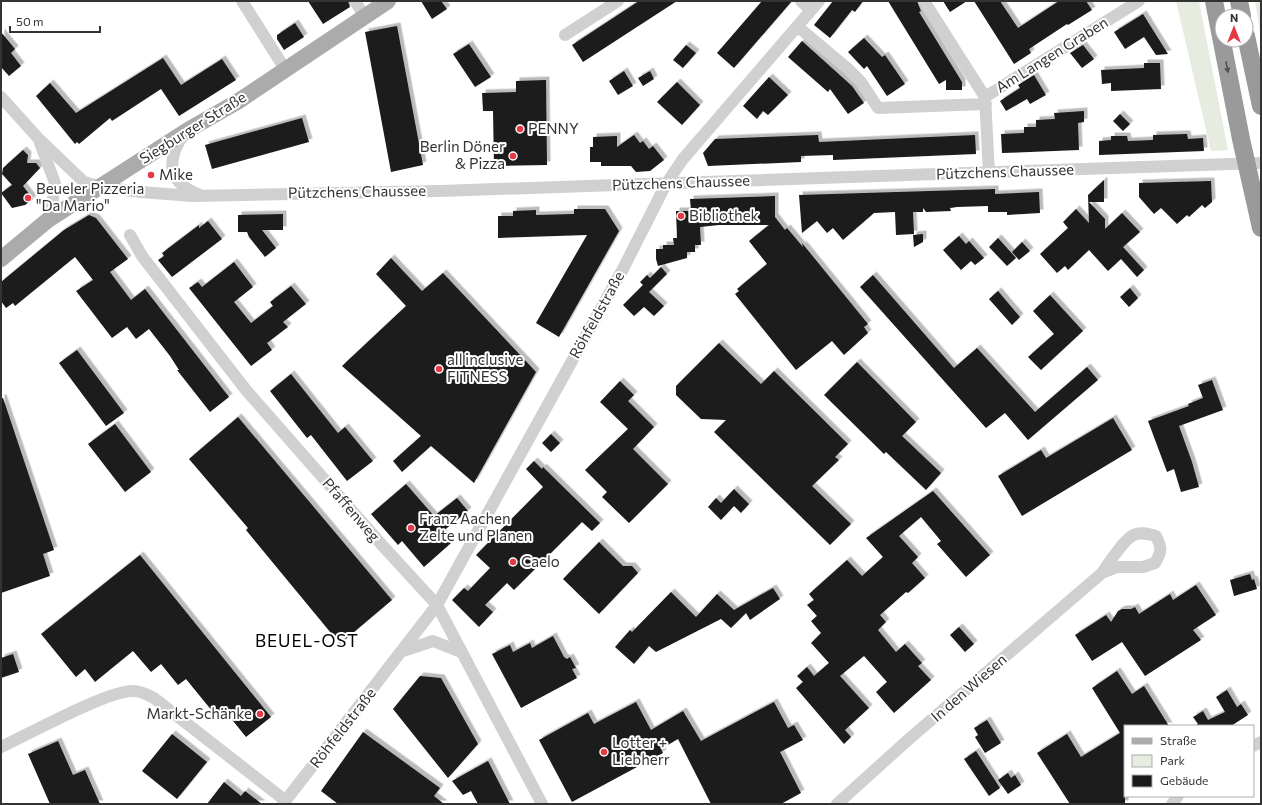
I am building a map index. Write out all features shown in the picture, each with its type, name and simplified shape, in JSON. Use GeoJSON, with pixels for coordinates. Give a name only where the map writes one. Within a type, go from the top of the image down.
{"type":"FeatureCollection","features":[{"type":"Feature","properties":{"kind":"highway"},"geometry":{"type":"LineString","coordinates":[[1214,1],[1241,139],[1261,228]]}},
{"type":"Feature","properties":{"kind":"highway"},"geometry":{"type":"LineString","coordinates":[[1249,48],[1261,106]]}},
{"type":"Feature","properties":{"kind":"main road","name":"Siegburger Straße"},"geometry":{"type":"LineString","coordinates":[[1,259],[48,220],[188,130],[237,102],[388,1]]}},
{"type":"Feature","properties":{"kind":"street"},"geometry":{"type":"LineString","coordinates":[[242,1],[285,69]]}},
{"type":"Feature","properties":{"kind":"street"},"geometry":{"type":"LineString","coordinates":[[355,1],[364,16]]}},
{"type":"Feature","properties":{"kind":"street"},"geometry":{"type":"LineString","coordinates":[[565,35],[618,1]]}},
{"type":"Feature","properties":{"kind":"street"},"geometry":{"type":"LineString","coordinates":[[801,1],[815,6]]}},
{"type":"Feature","properties":{"kind":"street","name":"Am Langen Graben"},"geometry":{"type":"LineString","coordinates":[[924,1],[986,101],[988,173]]}},
{"type":"Feature","properties":{"kind":"street","name":"Am Langen Graben"},"geometry":{"type":"LineString","coordinates":[[986,101],[1139,1]]}},
{"type":"Feature","properties":{"kind":"street","name":"Röhfeldstraße"},"geometry":{"type":"LineString","coordinates":[[284,802],[403,651],[437,605],[624,267],[666,184],[683,158],[815,6]]}},
{"type":"Feature","properties":{"kind":"street"},"geometry":{"type":"LineString","coordinates":[[797,26],[847,68],[861,82],[878,108],[986,101]]}},
{"type":"Feature","properties":{"kind":"street","name":"Pützchens Chaussee"},"geometry":{"type":"LineString","coordinates":[[1,97],[38,138],[84,182],[101,187],[141,192],[201,195],[440,191],[1261,164]]}},
{"type":"Feature","properties":{"kind":"street"},"geometry":{"type":"LineString","coordinates":[[188,130],[174,148],[172,164],[178,181],[186,188],[201,195]]}},
{"type":"Feature","properties":{"kind":"street"},"geometry":{"type":"LineString","coordinates":[[38,138],[55,184],[48,220]]}},
{"type":"Feature","properties":{"kind":"street","name":"Pfaffenweg"},"geometry":{"type":"LineString","coordinates":[[130,235],[142,256],[246,390],[382,545],[437,605],[542,804]]}},
{"type":"Feature","properties":{"kind":"street","name":"In den Wiesen"},"geometry":{"type":"LineString","coordinates":[[837,804],[908,739],[1102,573],[1112,558],[1131,536],[1140,533],[1156,536],[1161,546],[1160,555],[1155,563],[1143,567],[1117,567],[1102,573]]}},
{"type":"Feature","properties":{"kind":"street"},"geometry":{"type":"LineString","coordinates":[[403,651],[433,641],[461,652]]}},
{"type":"Feature","properties":{"kind":"street"},"geometry":{"type":"LineString","coordinates":[[1,747],[114,694],[134,691],[154,698],[284,802]]}},
{"type":"Feature","properties":{"kind":"green space"},"geometry":{"type":"Polygon","coordinates":[[[1176,1],[1199,1],[1228,150],[1211,151],[1176,1]]]}},
{"type":"Feature","properties":{"kind":"green space"},"geometry":{"type":"Polygon","coordinates":[[[1255,1],[1261,1],[1261,38],[1255,1]]]}},
{"type":"Feature","properties":{"kind":"building"},"geometry":{"type":"Polygon","coordinates":[[[308,1],[348,1],[350,7],[323,24],[308,1]]]}},
{"type":"Feature","properties":{"kind":"building"},"geometry":{"type":"Polygon","coordinates":[[[421,1],[441,1],[447,9],[432,19],[421,1]]]}},
{"type":"Feature","properties":{"kind":"building"},"geometry":{"type":"Polygon","coordinates":[[[639,1],[677,1],[583,62],[572,45],[639,1]]]}},
{"type":"Feature","properties":{"kind":"building"},"geometry":{"type":"Polygon","coordinates":[[[762,1],[792,1],[734,68],[717,53],[762,1]]]}},
{"type":"Feature","properties":{"kind":"building"},"geometry":{"type":"Polygon","coordinates":[[[833,1],[863,1],[855,12],[852,10],[830,38],[814,25],[833,1]]]}},
{"type":"Feature","properties":{"kind":"building"},"geometry":{"type":"Polygon","coordinates":[[[888,1],[917,1],[921,11],[919,12],[962,82],[962,90],[946,90],[946,80],[939,84],[888,1]]]}},
{"type":"Feature","properties":{"kind":"building"},"geometry":{"type":"Polygon","coordinates":[[[943,1],[967,1],[950,12],[943,1]]]}},
{"type":"Feature","properties":{"kind":"building"},"geometry":{"type":"Polygon","coordinates":[[[974,1],[1000,1],[1018,28],[1059,1],[1086,1],[1092,10],[1068,25],[1067,24],[1029,49],[1031,53],[1014,64],[974,1]]]}},
{"type":"Feature","properties":{"kind":"building"},"geometry":{"type":"Polygon","coordinates":[[[1143,14],[1168,54],[1156,55],[1144,37],[1125,49],[1114,32],[1143,14]]]}},
{"type":"Feature","properties":{"kind":"building"},"geometry":{"type":"Polygon","coordinates":[[[295,23],[304,37],[284,50],[277,39],[277,35],[295,23]]]}},
{"type":"Feature","properties":{"kind":"building"},"geometry":{"type":"Polygon","coordinates":[[[397,26],[423,165],[391,172],[365,32],[397,26]]]}},
{"type":"Feature","properties":{"kind":"building"},"geometry":{"type":"Polygon","coordinates":[[[1,32],[15,49],[11,53],[21,66],[9,76],[1,67],[1,32]]]}},
{"type":"Feature","properties":{"kind":"building"},"geometry":{"type":"Polygon","coordinates":[[[864,38],[882,57],[885,55],[905,84],[887,96],[867,66],[864,69],[848,52],[864,38]]]}},
{"type":"Feature","properties":{"kind":"building"},"geometry":{"type":"Polygon","coordinates":[[[802,41],[852,86],[864,103],[848,114],[830,89],[828,92],[788,57],[802,41]]]}},
{"type":"Feature","properties":{"kind":"building"},"geometry":{"type":"Polygon","coordinates":[[[469,44],[491,77],[475,87],[453,54],[469,44]]]}},
{"type":"Feature","properties":{"kind":"building"},"geometry":{"type":"Polygon","coordinates":[[[686,45],[696,53],[683,68],[673,60],[686,45]]]}},
{"type":"Feature","properties":{"kind":"building"},"geometry":{"type":"Polygon","coordinates":[[[1083,45],[1094,59],[1082,68],[1070,53],[1083,45]]]}},
{"type":"Feature","properties":{"kind":"building"},"geometry":{"type":"Polygon","coordinates":[[[163,58],[181,85],[222,59],[236,80],[179,116],[161,89],[112,121],[110,118],[79,144],[77,142],[75,144],[36,96],[50,83],[76,113],[163,58]]]}},
{"type":"Feature","properties":{"kind":"building"},"geometry":{"type":"Polygon","coordinates":[[[1144,63],[1160,63],[1161,89],[1111,91],[1111,83],[1102,84],[1101,70],[1144,68],[1144,63]]]}},
{"type":"Feature","properties":{"kind":"building"},"geometry":{"type":"Polygon","coordinates":[[[624,71],[633,86],[618,95],[609,81],[624,71]]]}},
{"type":"Feature","properties":{"kind":"building"},"geometry":{"type":"Polygon","coordinates":[[[650,71],[654,79],[643,86],[638,78],[650,71]]]}},
{"type":"Feature","properties":{"kind":"building"},"geometry":{"type":"Polygon","coordinates":[[[1034,75],[1046,95],[1030,104],[1027,99],[1006,111],[1000,101],[1020,88],[1018,85],[1034,75]]]}},
{"type":"Feature","properties":{"kind":"building"},"geometry":{"type":"Polygon","coordinates":[[[769,77],[788,95],[768,115],[763,111],[757,119],[743,106],[769,77]]]}},
{"type":"Feature","properties":{"kind":"building","name":"PENNY"},"geometry":{"type":"Polygon","coordinates":[[[546,80],[547,165],[494,166],[493,111],[483,111],[482,93],[516,92],[516,81],[546,80]]]}},
{"type":"Feature","properties":{"kind":"building"},"geometry":{"type":"Polygon","coordinates":[[[677,82],[700,105],[682,125],[657,102],[677,82]]]}},
{"type":"Feature","properties":{"kind":"building"},"geometry":{"type":"Polygon","coordinates":[[[1084,111],[1084,122],[1078,123],[1079,150],[1002,153],[1001,134],[1024,133],[1024,127],[1036,127],[1036,120],[1055,119],[1054,113],[1084,111]]]}},
{"type":"Feature","properties":{"kind":"building"},"geometry":{"type":"Polygon","coordinates":[[[1120,114],[1130,124],[1123,131],[1113,121],[1120,114]]]}},
{"type":"Feature","properties":{"kind":"building"},"geometry":{"type":"Polygon","coordinates":[[[302,118],[309,142],[212,169],[205,145],[302,118]]]}},
{"type":"Feature","properties":{"kind":"building"},"geometry":{"type":"Polygon","coordinates":[[[1187,134],[1188,139],[1203,138],[1204,151],[1099,155],[1099,141],[1111,140],[1111,136],[1127,136],[1128,141],[1153,140],[1153,135],[1187,134]]]}},
{"type":"Feature","properties":{"kind":"building"},"geometry":{"type":"Polygon","coordinates":[[[634,135],[640,143],[643,141],[649,149],[653,146],[664,160],[650,171],[636,172],[631,166],[601,166],[601,162],[590,162],[590,147],[593,147],[593,137],[617,136],[617,147],[634,135]]]}},
{"type":"Feature","properties":{"kind":"building"},"geometry":{"type":"Polygon","coordinates":[[[818,135],[819,142],[975,135],[976,154],[833,160],[833,155],[801,156],[801,162],[708,166],[703,153],[715,139],[818,135]]]}},
{"type":"Feature","properties":{"kind":"building"},"geometry":{"type":"Polygon","coordinates":[[[23,150],[28,155],[27,163],[36,163],[40,168],[23,186],[33,199],[25,205],[12,208],[1,193],[12,185],[2,174],[3,168],[23,150]]]}},
{"type":"Feature","properties":{"kind":"building"},"geometry":{"type":"Polygon","coordinates":[[[1104,180],[1104,202],[1089,202],[1105,219],[1105,229],[1122,213],[1140,232],[1123,247],[1144,270],[1137,277],[1121,259],[1108,271],[1089,250],[1068,270],[1065,266],[1057,273],[1040,254],[1068,228],[1063,222],[1076,209],[1089,223],[1088,195],[1104,180]]]}},
{"type":"Feature","properties":{"kind":"building"},"geometry":{"type":"Polygon","coordinates":[[[1211,181],[1212,202],[1205,208],[1202,205],[1189,217],[1187,215],[1177,224],[1161,208],[1154,214],[1139,197],[1139,183],[1211,181]]]}},
{"type":"Feature","properties":{"kind":"building"},"geometry":{"type":"Polygon","coordinates":[[[995,189],[995,194],[1039,192],[1040,213],[1007,215],[1007,212],[988,212],[988,206],[957,207],[950,208],[951,211],[926,212],[923,208],[923,212],[913,212],[914,234],[896,235],[895,212],[874,213],[843,240],[833,228],[827,233],[817,221],[802,233],[799,195],[995,189]]]}},
{"type":"Feature","properties":{"kind":"building"},"geometry":{"type":"Polygon","coordinates":[[[775,196],[775,217],[785,230],[787,228],[803,247],[802,243],[868,324],[864,327],[868,333],[844,355],[832,341],[796,370],[735,294],[739,291],[737,289],[767,264],[749,241],[769,225],[719,225],[700,227],[701,245],[695,245],[695,252],[687,252],[687,258],[658,266],[656,259],[656,249],[663,249],[663,245],[674,245],[673,238],[677,238],[676,211],[691,211],[690,199],[775,196]]]}},
{"type":"Feature","properties":{"kind":"building"},"geometry":{"type":"Polygon","coordinates":[[[574,209],[605,209],[619,231],[559,337],[536,323],[587,235],[498,238],[498,216],[513,216],[513,211],[536,210],[536,215],[574,214],[574,209]]]}},
{"type":"Feature","properties":{"kind":"building"},"geometry":{"type":"Polygon","coordinates":[[[283,214],[283,230],[262,230],[276,248],[265,257],[249,237],[247,232],[238,232],[238,215],[283,214]]]}},
{"type":"Feature","properties":{"kind":"building"},"geometry":{"type":"Polygon","coordinates":[[[89,215],[96,218],[128,259],[110,272],[131,300],[145,289],[229,397],[210,412],[177,370],[179,370],[170,356],[149,329],[136,339],[127,327],[112,338],[76,291],[93,280],[75,257],[15,306],[13,303],[6,308],[1,301],[1,282],[64,230],[89,215]]]}},
{"type":"Feature","properties":{"kind":"building"},"geometry":{"type":"Polygon","coordinates":[[[208,221],[222,239],[172,277],[158,260],[164,256],[162,253],[199,225],[199,228],[208,221]]]}},
{"type":"Feature","properties":{"kind":"building"},"geometry":{"type":"Polygon","coordinates":[[[923,234],[923,242],[914,247],[913,235],[923,234]]]}},
{"type":"Feature","properties":{"kind":"building"},"geometry":{"type":"Polygon","coordinates":[[[959,236],[966,244],[969,241],[984,258],[975,265],[971,261],[961,270],[943,250],[959,236]]]}},
{"type":"Feature","properties":{"kind":"building"},"geometry":{"type":"Polygon","coordinates":[[[998,238],[1016,258],[1007,266],[989,247],[998,238]]]}},
{"type":"Feature","properties":{"kind":"building"},"geometry":{"type":"Polygon","coordinates":[[[1022,242],[1030,251],[1019,260],[1012,252],[1022,242]]]}},
{"type":"Feature","properties":{"kind":"building","name":"all inclusive FITNESS"},"geometry":{"type":"Polygon","coordinates":[[[391,258],[422,291],[443,273],[536,372],[474,483],[431,446],[402,472],[393,461],[421,436],[342,366],[406,306],[376,274],[391,258]]]}},
{"type":"Feature","properties":{"kind":"building"},"geometry":{"type":"Polygon","coordinates":[[[234,262],[253,287],[234,302],[251,323],[273,306],[270,302],[291,286],[306,304],[283,322],[288,327],[267,343],[272,350],[251,366],[189,288],[198,282],[202,287],[234,262]]]}},
{"type":"Feature","properties":{"kind":"building"},"geometry":{"type":"Polygon","coordinates":[[[661,267],[667,274],[649,292],[664,306],[654,316],[644,307],[634,316],[623,305],[643,285],[640,282],[647,275],[650,278],[661,267]]]}},
{"type":"Feature","properties":{"kind":"building"},"geometry":{"type":"Polygon","coordinates":[[[873,275],[954,368],[977,348],[1035,412],[1087,367],[1098,380],[1028,440],[1005,413],[986,428],[860,287],[873,275]]]}},
{"type":"Feature","properties":{"kind":"building"},"geometry":{"type":"Polygon","coordinates":[[[1130,288],[1138,298],[1129,307],[1120,297],[1130,288]]]}},
{"type":"Feature","properties":{"kind":"building"},"geometry":{"type":"Polygon","coordinates":[[[998,291],[1020,317],[1012,325],[989,299],[998,291]]]}},
{"type":"Feature","properties":{"kind":"building"},"geometry":{"type":"Polygon","coordinates":[[[1050,295],[1083,331],[1041,370],[1028,357],[1054,334],[1033,311],[1050,295]]]}},
{"type":"Feature","properties":{"kind":"building"},"geometry":{"type":"Polygon","coordinates":[[[719,343],[761,384],[774,371],[848,444],[835,457],[839,460],[812,486],[851,524],[830,545],[714,432],[726,420],[701,419],[676,395],[676,386],[719,343]]]}},
{"type":"Feature","properties":{"kind":"building"},"geometry":{"type":"Polygon","coordinates":[[[77,350],[124,413],[106,426],[59,363],[77,350]]]}},
{"type":"Feature","properties":{"kind":"building"},"geometry":{"type":"Polygon","coordinates":[[[857,362],[916,422],[902,436],[941,473],[926,490],[886,452],[884,454],[824,395],[857,362]]]}},
{"type":"Feature","properties":{"kind":"building"},"geometry":{"type":"Polygon","coordinates":[[[291,374],[338,433],[345,427],[373,461],[347,481],[311,435],[307,438],[270,391],[291,374]]]}},
{"type":"Feature","properties":{"kind":"building"},"geometry":{"type":"Polygon","coordinates":[[[1212,380],[1223,410],[1179,426],[1199,487],[1181,492],[1174,469],[1167,472],[1148,421],[1189,406],[1188,404],[1203,398],[1198,385],[1212,380]]]}},
{"type":"Feature","properties":{"kind":"building"},"geometry":{"type":"Polygon","coordinates":[[[620,381],[634,395],[628,401],[654,427],[633,449],[668,484],[629,523],[602,497],[607,492],[585,470],[628,429],[600,402],[620,381]]]}},
{"type":"Feature","properties":{"kind":"building"},"geometry":{"type":"Polygon","coordinates":[[[1,398],[3,398],[54,550],[43,554],[50,576],[1,593],[1,398]]]}},
{"type":"Feature","properties":{"kind":"building"},"geometry":{"type":"Polygon","coordinates":[[[238,417],[392,600],[340,644],[246,530],[248,528],[189,459],[238,417]]]}},
{"type":"Feature","properties":{"kind":"building"},"geometry":{"type":"Polygon","coordinates":[[[1113,418],[1132,450],[1022,516],[998,476],[1041,450],[1046,458],[1113,418]]]}},
{"type":"Feature","properties":{"kind":"building"},"geometry":{"type":"Polygon","coordinates":[[[115,424],[151,472],[125,492],[88,444],[115,424]]]}},
{"type":"Feature","properties":{"kind":"building"},"geometry":{"type":"Polygon","coordinates":[[[551,434],[560,443],[551,452],[542,443],[551,434]]]}},
{"type":"Feature","properties":{"kind":"building","name":"Caelo"},"geometry":{"type":"Polygon","coordinates":[[[534,461],[542,469],[543,467],[600,523],[592,531],[582,522],[514,590],[507,583],[485,605],[493,612],[479,627],[452,600],[464,588],[468,591],[490,568],[476,555],[543,487],[526,469],[534,461]]]}},
{"type":"Feature","properties":{"kind":"building","name":"Franz Aachen Zelte und Planen"},"geometry":{"type":"Polygon","coordinates":[[[406,484],[434,516],[457,498],[468,511],[442,532],[451,543],[424,567],[402,541],[398,545],[371,514],[406,484]]]}},
{"type":"Feature","properties":{"kind":"building"},"geometry":{"type":"Polygon","coordinates":[[[734,489],[749,504],[741,513],[734,506],[721,520],[708,507],[716,498],[721,503],[734,489]]]}},
{"type":"Feature","properties":{"kind":"building"},"geometry":{"type":"Polygon","coordinates":[[[933,491],[990,555],[966,577],[937,544],[941,541],[921,517],[899,536],[918,557],[912,563],[925,578],[908,593],[906,592],[880,615],[886,622],[878,630],[896,652],[905,644],[922,663],[918,666],[931,680],[894,713],[876,692],[887,682],[864,656],[840,676],[869,708],[845,730],[851,737],[844,744],[796,688],[803,682],[797,676],[807,667],[814,676],[829,663],[811,643],[821,633],[811,621],[817,616],[807,605],[814,600],[809,594],[847,560],[862,576],[883,557],[866,538],[933,491]]]}},
{"type":"Feature","properties":{"kind":"building"},"geometry":{"type":"Polygon","coordinates":[[[599,542],[623,566],[632,566],[638,573],[599,614],[563,579],[599,542]]]}},
{"type":"Feature","properties":{"kind":"building"},"geometry":{"type":"Polygon","coordinates":[[[140,555],[271,717],[246,737],[225,711],[217,717],[186,679],[178,685],[161,664],[151,672],[133,651],[95,682],[85,669],[76,677],[41,634],[140,555]]]}},
{"type":"Feature","properties":{"kind":"building"},"geometry":{"type":"Polygon","coordinates":[[[1250,574],[1252,580],[1254,579],[1257,589],[1234,596],[1230,580],[1250,574]]]}},
{"type":"Feature","properties":{"kind":"building"},"geometry":{"type":"Polygon","coordinates":[[[1196,585],[1216,615],[1193,630],[1201,640],[1145,676],[1122,642],[1092,661],[1075,635],[1106,615],[1111,622],[1118,611],[1122,609],[1131,609],[1135,607],[1139,614],[1170,594],[1173,600],[1196,585]]]}},
{"type":"Feature","properties":{"kind":"building"},"geometry":{"type":"Polygon","coordinates":[[[773,588],[780,599],[750,620],[746,613],[731,628],[721,619],[656,652],[649,646],[634,664],[615,647],[630,630],[632,632],[671,592],[696,617],[717,594],[734,610],[773,588]]]}},
{"type":"Feature","properties":{"kind":"building"},"geometry":{"type":"Polygon","coordinates":[[[959,627],[974,644],[965,652],[950,635],[959,627]]]}},
{"type":"Feature","properties":{"kind":"building"},"geometry":{"type":"Polygon","coordinates":[[[553,636],[564,657],[567,659],[570,657],[576,668],[572,669],[577,678],[521,708],[492,654],[510,645],[513,652],[530,643],[532,648],[553,636]]]}},
{"type":"Feature","properties":{"kind":"building"},"geometry":{"type":"Polygon","coordinates":[[[13,654],[19,672],[1,678],[1,658],[13,654]]]}},
{"type":"Feature","properties":{"kind":"building"},"geometry":{"type":"Polygon","coordinates":[[[1117,671],[1132,694],[1144,686],[1168,725],[1124,725],[1125,804],[1070,804],[1037,753],[1067,734],[1081,757],[1120,733],[1092,688],[1117,671]]]}},
{"type":"Feature","properties":{"kind":"building"},"geometry":{"type":"Polygon","coordinates":[[[420,676],[441,678],[478,744],[448,778],[393,709],[420,676]]]}},
{"type":"Feature","properties":{"kind":"building"},"geometry":{"type":"Polygon","coordinates":[[[1227,690],[1237,707],[1241,704],[1248,715],[1233,725],[1196,725],[1198,724],[1193,717],[1203,711],[1208,720],[1225,712],[1216,697],[1227,690]]]}},
{"type":"Feature","properties":{"kind":"building"},"geometry":{"type":"Polygon","coordinates":[[[636,702],[651,730],[683,711],[701,741],[774,702],[788,728],[794,725],[803,740],[780,752],[801,793],[781,804],[711,804],[678,739],[661,749],[663,753],[572,802],[539,740],[588,713],[594,724],[636,702]]]}},
{"type":"Feature","properties":{"kind":"building"},"geometry":{"type":"Polygon","coordinates":[[[987,720],[1001,743],[985,753],[975,737],[978,735],[974,728],[987,720]]]}},
{"type":"Feature","properties":{"kind":"building"},"geometry":{"type":"Polygon","coordinates":[[[363,732],[440,788],[434,796],[444,804],[338,804],[321,791],[363,732]]]}},
{"type":"Feature","properties":{"kind":"building"},"geometry":{"type":"Polygon","coordinates":[[[172,734],[207,762],[177,799],[142,771],[172,734]]]}},
{"type":"Feature","properties":{"kind":"building"},"geometry":{"type":"Polygon","coordinates":[[[58,741],[73,775],[85,770],[100,804],[50,804],[28,754],[58,741]]]}},
{"type":"Feature","properties":{"kind":"building"},"geometry":{"type":"Polygon","coordinates":[[[976,751],[1000,788],[989,796],[964,759],[976,751]]]}},
{"type":"Feature","properties":{"kind":"building"},"geometry":{"type":"Polygon","coordinates":[[[488,761],[510,804],[478,804],[471,791],[463,795],[452,781],[488,761]]]}},
{"type":"Feature","properties":{"kind":"building"},"geometry":{"type":"Polygon","coordinates":[[[1008,773],[1011,778],[1015,775],[1021,785],[1008,794],[998,780],[1008,773]]]}},
{"type":"Feature","properties":{"kind":"building"},"geometry":{"type":"Polygon","coordinates":[[[224,782],[241,796],[245,791],[262,804],[207,804],[224,782]]]}},
{"type":"Feature","properties":{"kind":"place","name":"PENNY"},"geometry":{"type":"Point","coordinates":[520,129]}},
{"type":"Feature","properties":{"kind":"place","name":"Berlin Döner & Pizza"},"geometry":{"type":"Point","coordinates":[513,156]}},
{"type":"Feature","properties":{"kind":"place","name":"Mike"},"geometry":{"type":"Point","coordinates":[151,175]}},
{"type":"Feature","properties":{"kind":"place","name":"Beueler Pizzeria \"Da Mario\""},"geometry":{"type":"Point","coordinates":[28,198]}},
{"type":"Feature","properties":{"kind":"place","name":"Bibliothek"},"geometry":{"type":"Point","coordinates":[681,216]}},
{"type":"Feature","properties":{"kind":"place","name":"all inclusive FITNESS"},"geometry":{"type":"Point","coordinates":[439,369]}},
{"type":"Feature","properties":{"kind":"place","name":"Franz Aachen Zelte und Planen"},"geometry":{"type":"Point","coordinates":[411,528]}},
{"type":"Feature","properties":{"kind":"place","name":"Caelo"},"geometry":{"type":"Point","coordinates":[513,562]}},
{"type":"Feature","properties":{"kind":"place","name":"Markt-Schänke"},"geometry":{"type":"Point","coordinates":[260,714]}},
{"type":"Feature","properties":{"kind":"place","name":"Lotter + Liebherr"},"geometry":{"type":"Point","coordinates":[604,752]}},
{"type":"Feature","properties":{"kind":"district","name":"BEUEL-OST"},"geometry":{"type":"Point","coordinates":[307,641]}}]}
